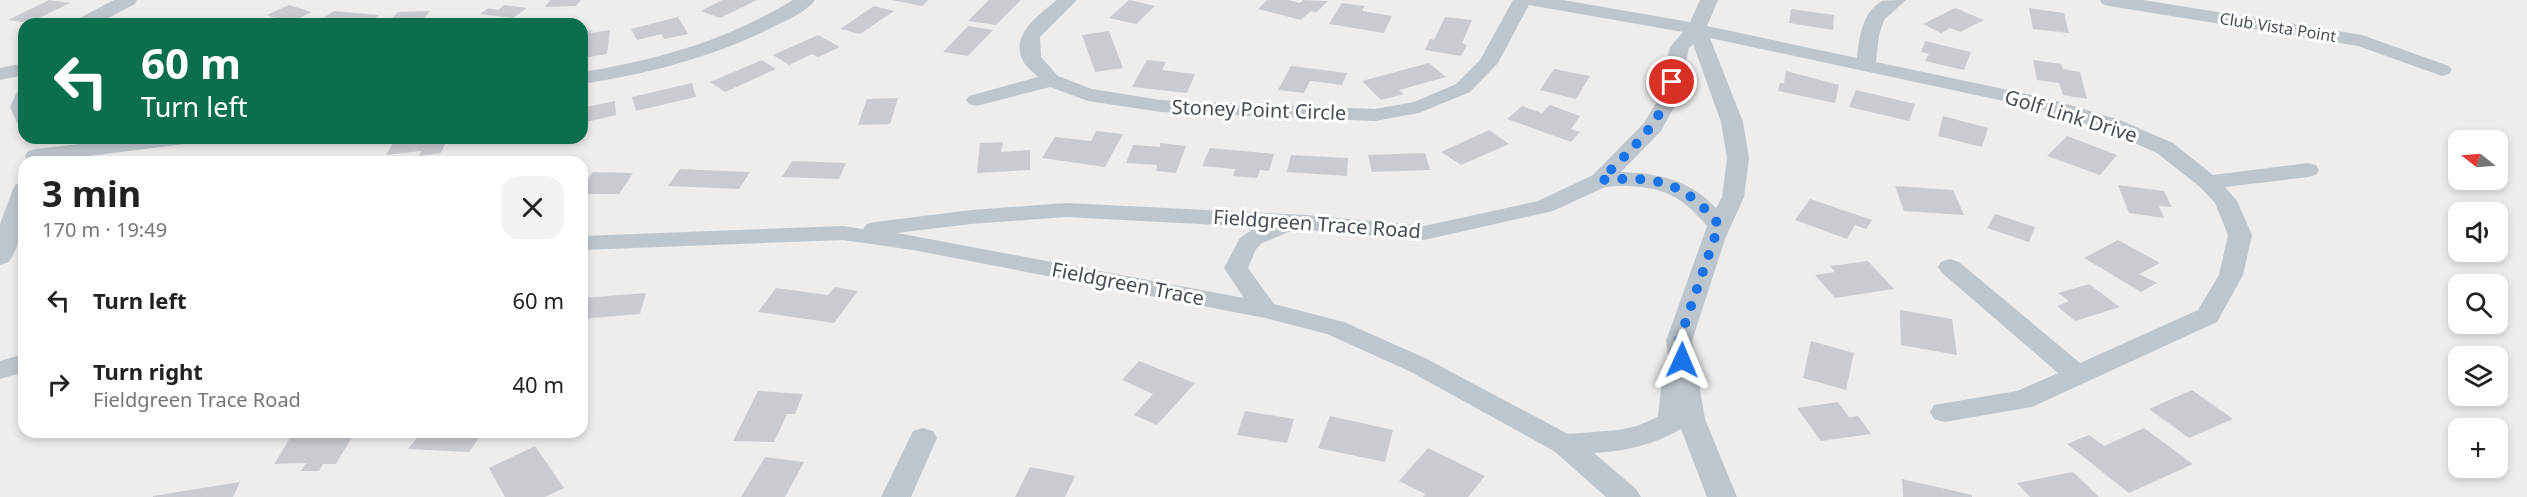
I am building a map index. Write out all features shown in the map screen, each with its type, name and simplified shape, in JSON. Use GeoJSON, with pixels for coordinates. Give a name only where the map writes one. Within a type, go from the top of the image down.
{"type":"FeatureCollection","features":[{"type":"Feature","properties":{"kind":"street"},"geometry":{"type":"LineString","coordinates":[[94,18],[128,0]]}},
{"type":"Feature","properties":{"kind":"street"},"geometry":{"type":"LineString","coordinates":[[588,77],[642,69],[700,52],[751,32],[806,0]]}},
{"type":"Feature","properties":{"kind":"street","name":"Stoney Point Circle"},"geometry":{"type":"LineString","coordinates":[[1068,0],[1040,24],[1030,37],[1031,58],[1051,80],[1088,95],[1161,106],[1375,115],[1419,107],[1463,88],[1488,63],[1522,0]]}},
{"type":"Feature","properties":{"kind":"street","name":"Golf Link Drive"},"geometry":{"type":"LineString","coordinates":[[1532,0],[1696,29],[2046,104],[2112,125],[2165,148],[2226,201],[2240,235],[2231,275],[2208,316],[2022,400],[1944,412]]}},
{"type":"Feature","properties":{"kind":"street","name":"Fieldgreen Trace Road"},"geometry":{"type":"LineString","coordinates":[[843,233],[971,217],[1066,210],[1306,222],[1424,232],[1545,207],[1601,180],[1653,126],[1668,100],[1680,47],[1696,29],[1709,0]]}},
{"type":"Feature","properties":{"kind":"street"},"geometry":{"type":"LineString","coordinates":[[1866,65],[1871,24],[1885,6],[1897,0]]}},
{"type":"Feature","properties":{"kind":"street","name":"Club Vista Point"},"geometry":{"type":"LineString","coordinates":[[2109,0],[2362,41],[2442,70]]}},
{"type":"Feature","properties":{"kind":"street"},"geometry":{"type":"LineString","coordinates":[[1564,444],[1614,441],[1654,433],[1671,422],[1679,341],[1719,225],[1733,197],[1738,158],[1732,122],[1715,81],[1708,54],[1696,29]]}},
{"type":"Feature","properties":{"kind":"street"},"geometry":{"type":"LineString","coordinates":[[0,74],[18,70]]}},
{"type":"Feature","properties":{"kind":"street"},"geometry":{"type":"LineString","coordinates":[[976,100],[1051,80]]}},
{"type":"Feature","properties":{"kind":"street"},"geometry":{"type":"LineString","coordinates":[[33,152],[120,144]]}},
{"type":"Feature","properties":{"kind":"street"},"geometry":{"type":"LineString","coordinates":[[2208,183],[2308,170]]}},
{"type":"Feature","properties":{"kind":"street"},"geometry":{"type":"LineString","coordinates":[[1601,180],[1625,178],[1652,180],[1675,186],[1695,198],[1719,225]]}},
{"type":"Feature","properties":{"kind":"street"},"geometry":{"type":"LineString","coordinates":[[0,257],[18,206]]}},
{"type":"Feature","properties":{"kind":"street"},"geometry":{"type":"LineString","coordinates":[[1265,310],[1236,268],[1242,251],[1262,230],[1306,222]]}},
{"type":"Feature","properties":{"kind":"street","name":"Fieldgreen Trace"},"geometry":{"type":"LineString","coordinates":[[588,243],[843,233],[913,243],[1265,310],[1335,328],[1407,360],[1564,444],[1626,497]]}},
{"type":"Feature","properties":{"kind":"street"},"geometry":{"type":"LineString","coordinates":[[1950,267],[2076,374]]}},
{"type":"Feature","properties":{"kind":"street"},"geometry":{"type":"LineString","coordinates":[[1679,341],[1691,419],[1722,497]]}},
{"type":"Feature","properties":{"kind":"street"},"geometry":{"type":"LineString","coordinates":[[0,370],[18,365]]}},
{"type":"Feature","properties":{"kind":"street"},"geometry":{"type":"LineString","coordinates":[[896,497],[923,438]]}},
{"type":"Feature","properties":{"kind":"building"},"geometry":{"type":"Polygon","coordinates":[[[49,0],[70,3],[39,18],[18,18],[18,21],[8,20],[49,0]]]}},
{"type":"Feature","properties":{"kind":"building"},"geometry":{"type":"Polygon","coordinates":[[[550,0],[581,0],[576,6],[545,7],[550,0]]]}},
{"type":"Feature","properties":{"kind":"building"},"geometry":{"type":"Polygon","coordinates":[[[722,0],[757,0],[720,18],[701,11],[722,0]]]}},
{"type":"Feature","properties":{"kind":"building"},"geometry":{"type":"Polygon","coordinates":[[[892,0],[929,0],[922,6],[892,0]]]}},
{"type":"Feature","properties":{"kind":"building"},"geometry":{"type":"Polygon","coordinates":[[[989,0],[1021,0],[996,25],[968,21],[989,0]]]}},
{"type":"Feature","properties":{"kind":"building"},"geometry":{"type":"Polygon","coordinates":[[[1129,0],[1155,6],[1136,24],[1109,18],[1129,0]]]}},
{"type":"Feature","properties":{"kind":"building"},"geometry":{"type":"Polygon","coordinates":[[[1267,0],[1288,0],[1300,3],[1303,0],[1328,1],[1316,13],[1311,11],[1301,20],[1258,9],[1267,0]]]}},
{"type":"Feature","properties":{"kind":"building"},"geometry":{"type":"Polygon","coordinates":[[[1342,3],[1365,6],[1362,11],[1392,16],[1384,33],[1329,24],[1342,3]]]}},
{"type":"Feature","properties":{"kind":"building"},"geometry":{"type":"Polygon","coordinates":[[[289,5],[312,12],[299,18],[275,18],[267,15],[289,5]]]}},
{"type":"Feature","properties":{"kind":"building"},"geometry":{"type":"Polygon","coordinates":[[[504,5],[527,8],[513,18],[480,14],[489,8],[498,10],[504,5]]]}},
{"type":"Feature","properties":{"kind":"building"},"geometry":{"type":"Polygon","coordinates":[[[874,6],[894,11],[860,34],[840,29],[874,6]]]}},
{"type":"Feature","properties":{"kind":"building"},"geometry":{"type":"Polygon","coordinates":[[[1955,8],[1984,20],[1960,32],[1950,28],[1941,33],[1923,24],[1955,8]]]}},
{"type":"Feature","properties":{"kind":"building"},"geometry":{"type":"Polygon","coordinates":[[[2029,8],[2064,13],[2069,33],[2033,29],[2029,8]]]}},
{"type":"Feature","properties":{"kind":"building"},"geometry":{"type":"Polygon","coordinates":[[[1791,9],[1834,15],[1833,30],[1789,23],[1791,9]]]}},
{"type":"Feature","properties":{"kind":"building"},"geometry":{"type":"Polygon","coordinates":[[[334,11],[379,15],[375,18],[323,18],[334,11]]]}},
{"type":"Feature","properties":{"kind":"building"},"geometry":{"type":"Polygon","coordinates":[[[430,11],[424,18],[392,18],[398,12],[430,11]]]}},
{"type":"Feature","properties":{"kind":"building"},"geometry":{"type":"Polygon","coordinates":[[[678,17],[688,34],[664,39],[661,34],[637,40],[631,29],[678,17]]]}},
{"type":"Feature","properties":{"kind":"building"},"geometry":{"type":"Polygon","coordinates":[[[1445,17],[1472,20],[1462,43],[1467,45],[1461,56],[1425,50],[1430,39],[1434,40],[1445,17]]]}},
{"type":"Feature","properties":{"kind":"building"},"geometry":{"type":"Polygon","coordinates":[[[968,26],[993,30],[968,56],[943,52],[968,26]]]}},
{"type":"Feature","properties":{"kind":"building"},"geometry":{"type":"Polygon","coordinates":[[[588,30],[592,30],[590,33],[610,30],[607,54],[588,57],[588,30]]]}},
{"type":"Feature","properties":{"kind":"building"},"geometry":{"type":"Polygon","coordinates":[[[1109,31],[1123,68],[1095,72],[1082,35],[1109,31]]]}},
{"type":"Feature","properties":{"kind":"building"},"geometry":{"type":"Polygon","coordinates":[[[818,35],[840,47],[818,57],[812,54],[789,65],[773,55],[818,35]]]}},
{"type":"Feature","properties":{"kind":"building"},"geometry":{"type":"Polygon","coordinates":[[[1925,41],[1971,52],[1964,70],[1925,61],[1929,54],[1921,52],[1925,41]]]}},
{"type":"Feature","properties":{"kind":"building"},"geometry":{"type":"Polygon","coordinates":[[[762,60],[776,69],[725,92],[710,82],[762,60]]]}},
{"type":"Feature","properties":{"kind":"building"},"geometry":{"type":"Polygon","coordinates":[[[1147,60],[1166,62],[1162,70],[1195,74],[1187,93],[1132,87],[1147,60]]]}},
{"type":"Feature","properties":{"kind":"building"},"geometry":{"type":"Polygon","coordinates":[[[2033,60],[2061,64],[2063,69],[2080,72],[2087,99],[2063,95],[2059,83],[2037,80],[2033,60]]]}},
{"type":"Feature","properties":{"kind":"building"},"geometry":{"type":"Polygon","coordinates":[[[1429,63],[1446,77],[1399,90],[1404,94],[1381,100],[1362,81],[1429,63]]]}},
{"type":"Feature","properties":{"kind":"building"},"geometry":{"type":"Polygon","coordinates":[[[1291,66],[1347,73],[1342,85],[1310,81],[1304,93],[1278,90],[1291,66]]]}},
{"type":"Feature","properties":{"kind":"building"},"geometry":{"type":"Polygon","coordinates":[[[1554,69],[1590,76],[1576,99],[1540,90],[1554,69]]]}},
{"type":"Feature","properties":{"kind":"building"},"geometry":{"type":"Polygon","coordinates":[[[1786,71],[1839,85],[1835,103],[1778,91],[1780,83],[1784,83],[1786,71]]]}},
{"type":"Feature","properties":{"kind":"building"},"geometry":{"type":"Polygon","coordinates":[[[692,83],[696,97],[636,111],[632,97],[692,83]]]}},
{"type":"Feature","properties":{"kind":"building"},"geometry":{"type":"Polygon","coordinates":[[[1856,90],[1915,104],[1909,121],[1849,107],[1856,90]]]}},
{"type":"Feature","properties":{"kind":"building"},"geometry":{"type":"Polygon","coordinates":[[[898,98],[890,124],[858,125],[867,99],[898,98]]]}},
{"type":"Feature","properties":{"kind":"building"},"geometry":{"type":"Polygon","coordinates":[[[615,101],[616,115],[588,122],[588,107],[615,101]]]}},
{"type":"Feature","properties":{"kind":"building"},"geometry":{"type":"Polygon","coordinates":[[[1550,105],[1580,116],[1571,129],[1580,132],[1571,142],[1507,119],[1522,106],[1542,113],[1550,105]]]}},
{"type":"Feature","properties":{"kind":"building"},"geometry":{"type":"Polygon","coordinates":[[[1943,116],[1988,128],[1982,147],[1938,136],[1943,116]]]}},
{"type":"Feature","properties":{"kind":"building"},"geometry":{"type":"Polygon","coordinates":[[[1489,130],[1509,144],[1461,165],[1441,152],[1489,130]]]}},
{"type":"Feature","properties":{"kind":"building"},"geometry":{"type":"Polygon","coordinates":[[[1096,131],[1123,134],[1105,167],[1042,158],[1055,137],[1091,141],[1096,131]]]}},
{"type":"Feature","properties":{"kind":"building"},"geometry":{"type":"Polygon","coordinates":[[[2067,136],[2117,155],[2100,175],[2047,156],[2067,136]]]}},
{"type":"Feature","properties":{"kind":"building"},"geometry":{"type":"Polygon","coordinates":[[[1003,142],[1001,152],[1030,150],[1030,170],[977,173],[980,143],[1003,142]]]}},
{"type":"Feature","properties":{"kind":"building"},"geometry":{"type":"Polygon","coordinates":[[[1160,143],[1186,146],[1176,173],[1156,171],[1157,165],[1126,163],[1133,145],[1160,147],[1160,143]]]}},
{"type":"Feature","properties":{"kind":"building"},"geometry":{"type":"Polygon","coordinates":[[[392,144],[445,144],[441,153],[419,156],[421,151],[386,155],[392,144]]]}},
{"type":"Feature","properties":{"kind":"building"},"geometry":{"type":"Polygon","coordinates":[[[1210,148],[1274,154],[1269,171],[1260,170],[1257,178],[1233,176],[1235,169],[1202,166],[1210,148]]]}},
{"type":"Feature","properties":{"kind":"building"},"geometry":{"type":"Polygon","coordinates":[[[1425,153],[1430,170],[1372,172],[1368,155],[1425,153]]]}},
{"type":"Feature","properties":{"kind":"building"},"geometry":{"type":"Polygon","coordinates":[[[1291,155],[1348,158],[1347,176],[1287,172],[1291,155]]]}},
{"type":"Feature","properties":{"kind":"building"},"geometry":{"type":"Polygon","coordinates":[[[792,161],[846,163],[839,179],[782,177],[792,161]]]}},
{"type":"Feature","properties":{"kind":"building"},"geometry":{"type":"Polygon","coordinates":[[[680,169],[750,172],[739,189],[668,186],[680,169]]]}},
{"type":"Feature","properties":{"kind":"building"},"geometry":{"type":"Polygon","coordinates":[[[593,172],[633,173],[619,194],[588,194],[588,180],[593,172]]]}},
{"type":"Feature","properties":{"kind":"building"},"geometry":{"type":"Polygon","coordinates":[[[2118,185],[2164,191],[2172,207],[2159,206],[2164,218],[2129,213],[2118,185]]]}},
{"type":"Feature","properties":{"kind":"building"},"geometry":{"type":"Polygon","coordinates":[[[1895,186],[1953,190],[1964,215],[1904,211],[1895,186]]]}},
{"type":"Feature","properties":{"kind":"building"},"geometry":{"type":"Polygon","coordinates":[[[1810,199],[1872,220],[1866,229],[1855,225],[1847,239],[1795,220],[1810,199]]]}},
{"type":"Feature","properties":{"kind":"building"},"geometry":{"type":"Polygon","coordinates":[[[1995,214],[2035,227],[2029,242],[1987,228],[1995,214]]]}},
{"type":"Feature","properties":{"kind":"building"},"geometry":{"type":"Polygon","coordinates":[[[2118,240],[2160,263],[2139,274],[2157,283],[2141,292],[2084,258],[2118,240]]]}},
{"type":"Feature","properties":{"kind":"building"},"geometry":{"type":"Polygon","coordinates":[[[1868,261],[1894,289],[1835,298],[1815,275],[1835,272],[1830,266],[1868,261]]]}},
{"type":"Feature","properties":{"kind":"building"},"geometry":{"type":"Polygon","coordinates":[[[2089,284],[2120,307],[2075,321],[2057,306],[2069,301],[2058,293],[2089,284]]]}},
{"type":"Feature","properties":{"kind":"building"},"geometry":{"type":"Polygon","coordinates":[[[835,287],[858,291],[834,323],[758,312],[776,288],[828,295],[835,287]]]}},
{"type":"Feature","properties":{"kind":"building"},"geometry":{"type":"Polygon","coordinates":[[[646,293],[640,314],[588,318],[588,298],[646,293]]]}},
{"type":"Feature","properties":{"kind":"building"},"geometry":{"type":"Polygon","coordinates":[[[1900,310],[1952,319],[1957,355],[1901,345],[1900,310]]]}},
{"type":"Feature","properties":{"kind":"building"},"geometry":{"type":"Polygon","coordinates":[[[1811,341],[1854,353],[1846,390],[1803,378],[1811,341]]]}},
{"type":"Feature","properties":{"kind":"building"},"geometry":{"type":"Polygon","coordinates":[[[1139,361],[1195,383],[1157,425],[1134,415],[1153,394],[1122,380],[1139,361]]]}},
{"type":"Feature","properties":{"kind":"building"},"geometry":{"type":"Polygon","coordinates":[[[2192,390],[2233,419],[2189,438],[2149,409],[2192,390]]]}},
{"type":"Feature","properties":{"kind":"building"},"geometry":{"type":"Polygon","coordinates":[[[758,391],[803,394],[795,414],[787,414],[774,442],[733,441],[758,391]]]}},
{"type":"Feature","properties":{"kind":"building"},"geometry":{"type":"Polygon","coordinates":[[[1838,402],[1849,417],[1858,416],[1871,434],[1821,441],[1797,408],[1838,402]]]}},
{"type":"Feature","properties":{"kind":"building"},"geometry":{"type":"Polygon","coordinates":[[[1245,411],[1294,419],[1287,443],[1237,435],[1245,411]]]}},
{"type":"Feature","properties":{"kind":"building"},"geometry":{"type":"Polygon","coordinates":[[[1330,416],[1393,430],[1385,462],[1318,448],[1330,416]]]}},
{"type":"Feature","properties":{"kind":"building"},"geometry":{"type":"Polygon","coordinates":[[[2144,428],[2193,464],[2129,493],[2067,444],[2089,435],[2104,446],[2144,428]]]}},
{"type":"Feature","properties":{"kind":"building"},"geometry":{"type":"Polygon","coordinates":[[[290,438],[351,438],[336,464],[323,464],[319,471],[301,471],[306,463],[274,464],[290,438]]]}},
{"type":"Feature","properties":{"kind":"building"},"geometry":{"type":"Polygon","coordinates":[[[417,438],[479,438],[469,452],[408,449],[417,438]]]}},
{"type":"Feature","properties":{"kind":"building"},"geometry":{"type":"Polygon","coordinates":[[[535,446],[564,488],[545,497],[505,497],[489,468],[535,446]]]}},
{"type":"Feature","properties":{"kind":"building"},"geometry":{"type":"Polygon","coordinates":[[[1428,448],[1485,476],[1468,497],[1423,497],[1425,494],[1399,481],[1428,448]]]}},
{"type":"Feature","properties":{"kind":"building"},"geometry":{"type":"Polygon","coordinates":[[[765,457],[804,462],[785,497],[741,497],[765,457]]]}},
{"type":"Feature","properties":{"kind":"building"},"geometry":{"type":"Polygon","coordinates":[[[1030,467],[1075,476],[1065,497],[1015,497],[1030,467]]]}},
{"type":"Feature","properties":{"kind":"building"},"geometry":{"type":"Polygon","coordinates":[[[2073,472],[2099,497],[2030,497],[2017,483],[2073,472]]]}},
{"type":"Feature","properties":{"kind":"building"},"geometry":{"type":"Polygon","coordinates":[[[1902,479],[1972,495],[1972,497],[1903,497],[1902,479]]]}},
{"type":"Feature","properties":{"kind":"building"},"geometry":{"type":"Polygon","coordinates":[[[240,482],[233,497],[153,497],[153,496],[240,482]]]}},
{"type":"Feature","properties":{"kind":"route"},"geometry":{"type":"LineString","coordinates":[[1672,82],[1668,100],[1653,126],[1601,180],[1625,178],[1652,180],[1675,186],[1695,198],[1719,225],[1679,341],[1682,360]]}}]}
